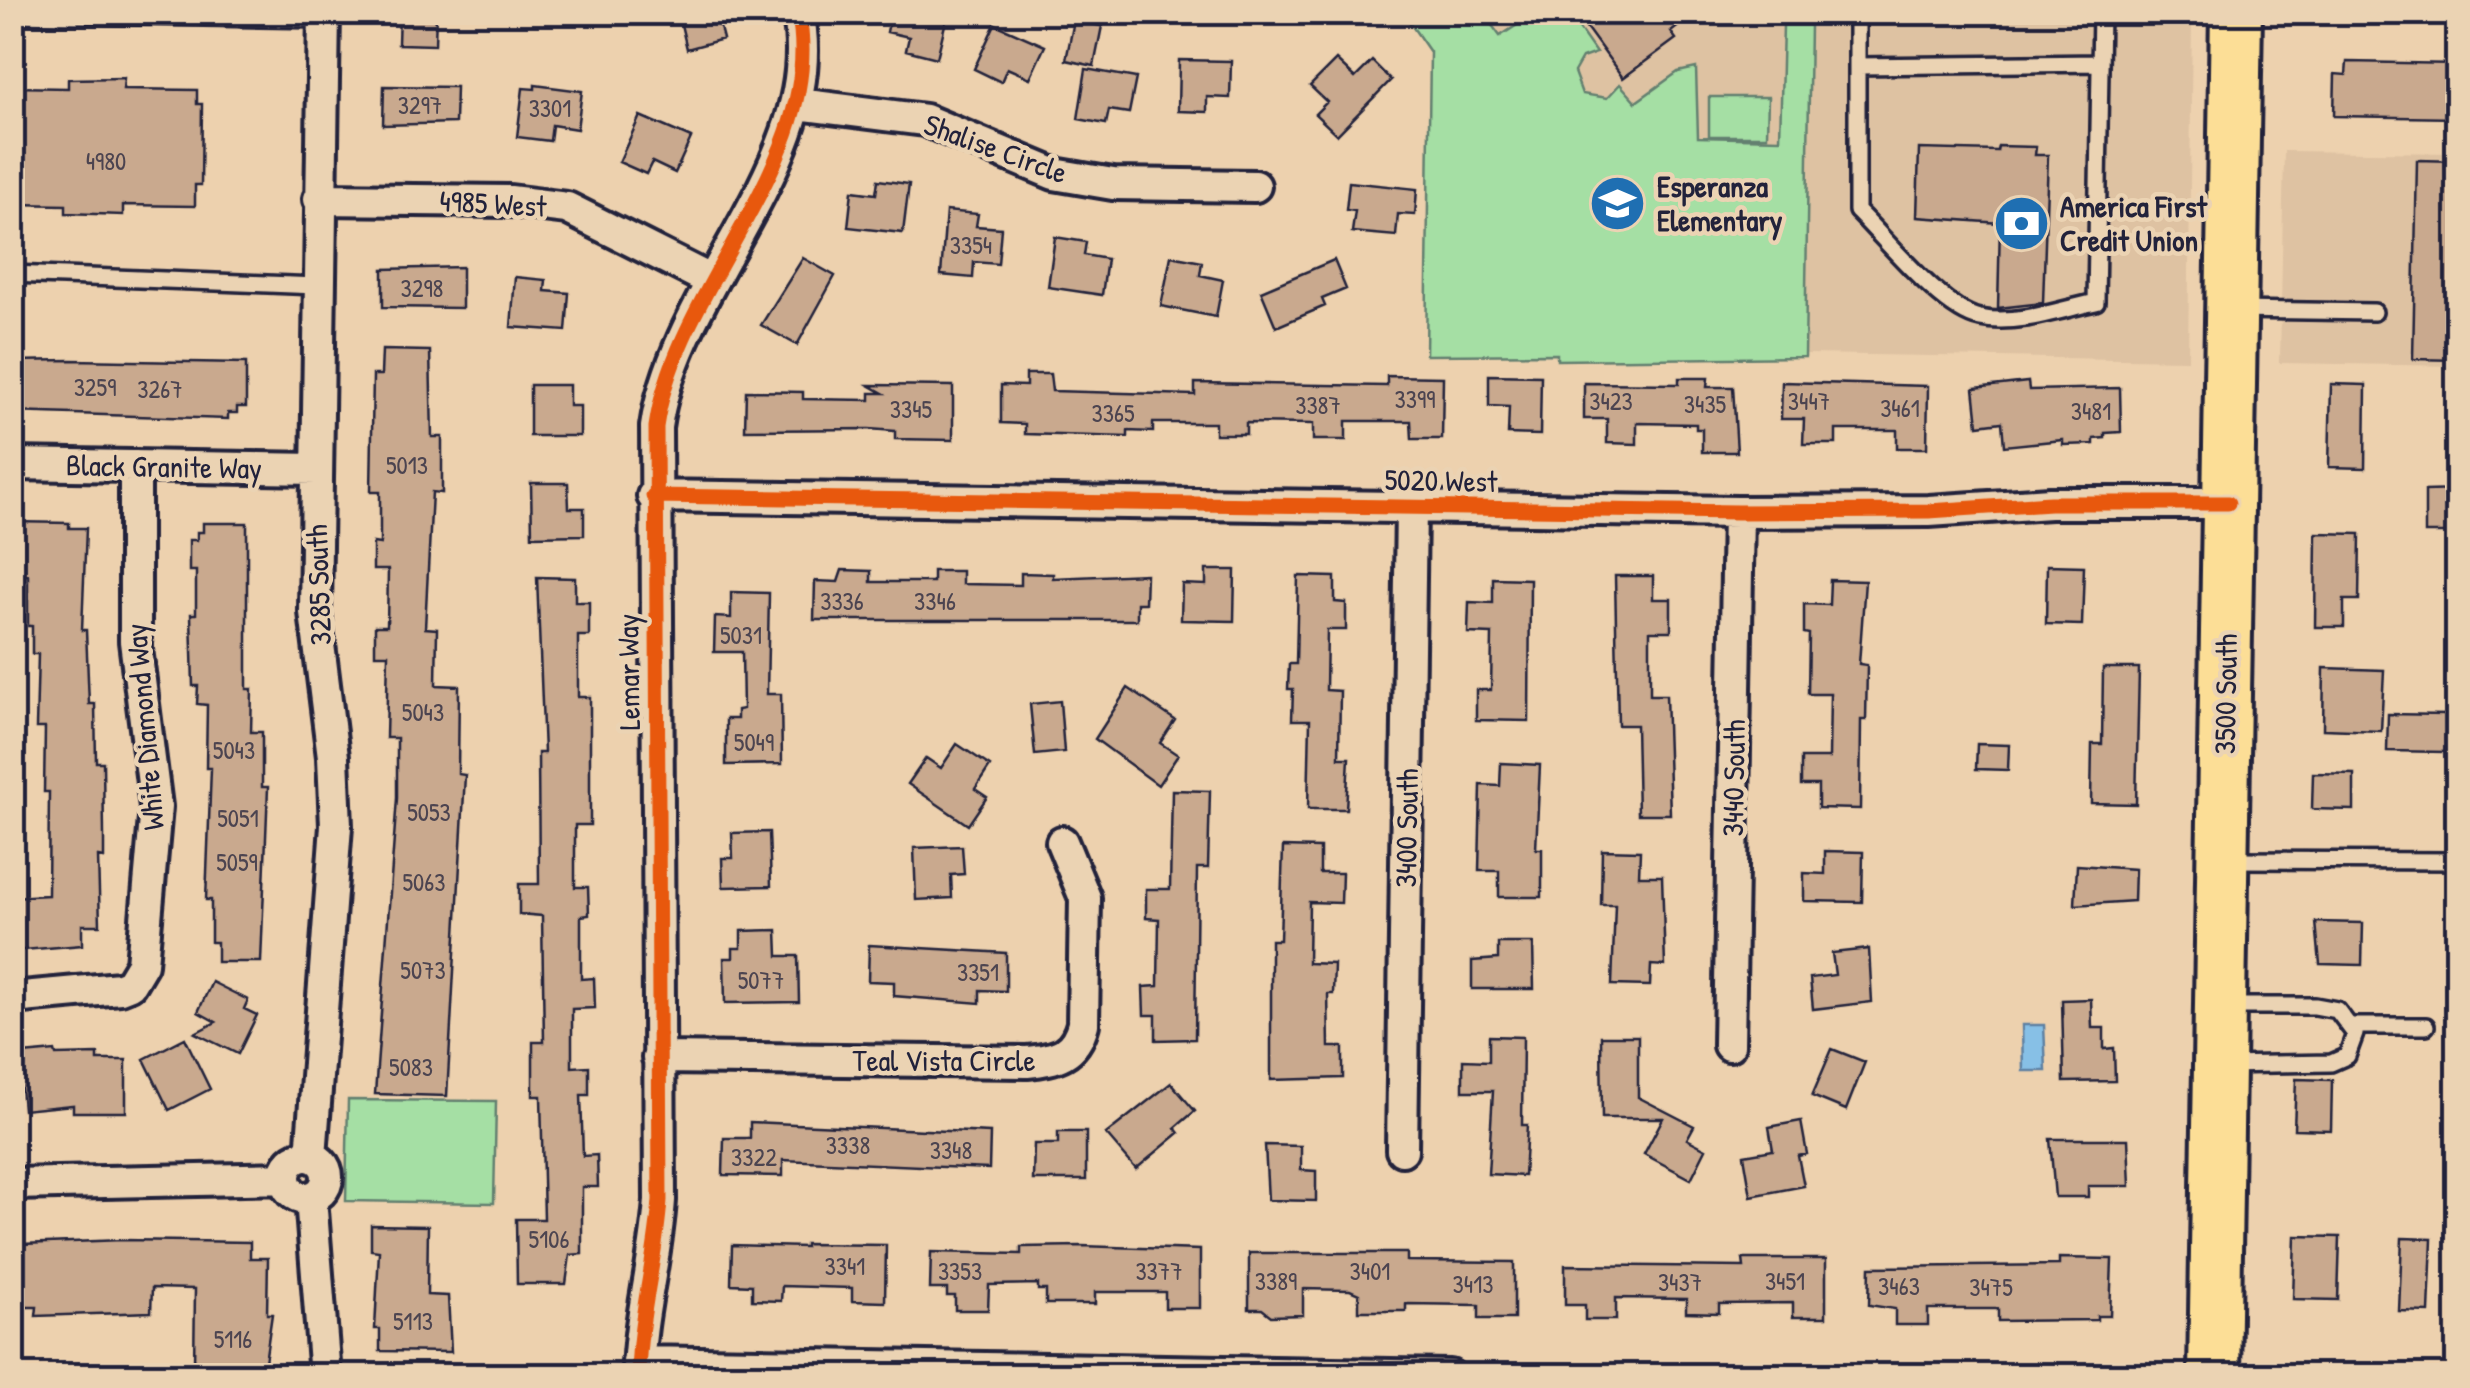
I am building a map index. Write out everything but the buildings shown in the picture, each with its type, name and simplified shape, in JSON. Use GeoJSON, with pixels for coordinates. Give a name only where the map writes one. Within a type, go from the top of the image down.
{"type":"FeatureCollection","features":[{"type":"Feature","properties":{"kind":"main road","name":"3500 South"},"geometry":{"type":"LineString","coordinates":[[2214,1376],[2236,12]]}},
{"type":"Feature","properties":{"kind":"street","name":"Lemar Way"},"geometry":{"type":"LineString","coordinates":[[638,1369],[642,1304],[659,1220],[654,496],[662,386],[710,280],[784,143],[798,104],[804,69],[798,12]]}},
{"type":"Feature","properties":{"kind":"street","name":"3285 South"},"geometry":{"type":"LineString","coordinates":[[311,1156],[336,826],[333,757],[315,612],[318,199],[324,16]]}},
{"type":"Feature","properties":{"kind":"street","name":"Shalise Circle"},"geometry":{"type":"LineString","coordinates":[[798,104],[924,120],[1015,160],[1113,184],[1255,186]]}},
{"type":"Feature","properties":{"kind":"street","name":"4985 West"},"geometry":{"type":"LineString","coordinates":[[318,199],[510,201],[567,208],[710,280]]}},
{"type":"Feature","properties":{"kind":"street","name":"Black Granite Way"},"geometry":{"type":"LineString","coordinates":[[12,464],[316,469]]}},
{"type":"Feature","properties":{"kind":"street","name":"White Diamond Way"},"geometry":{"type":"LineString","coordinates":[[12,998],[111,991],[130,984],[142,964],[156,807],[135,641],[135,466]]}},
{"type":"Feature","properties":{"kind":"street","name":"5020 West"},"geometry":{"type":"LineString","coordinates":[[654,496],[1738,512],[1929,511],[2050,503],[2228,504]]}},
{"type":"Feature","properties":{"kind":"street","name":"3400 South"},"geometry":{"type":"LineString","coordinates":[[1402,1150],[1411,507]]}},
{"type":"Feature","properties":{"kind":"street","name":"3440 South"},"geometry":{"type":"LineString","coordinates":[[1729,1044],[1738,512]]}},
{"type":"Feature","properties":{"kind":"street","name":"Teal Vista Circle"},"geometry":{"type":"LineString","coordinates":[[658,1058],[1027,1062],[1068,1052],[1078,1042],[1083,1024],[1085,898],[1062,842]]}},
{"type":"Feature","properties":{"kind":"street"},"geometry":{"type":"LineString","coordinates":[[311,1156],[320,1160],[328,1177],[320,1194],[311,1198],[293,1194],[285,1178],[293,1160],[311,1156]]}},
{"type":"Feature","properties":{"kind":"street"},"geometry":{"type":"LineString","coordinates":[[12,1184],[285,1178]]}},
{"type":"Feature","properties":{"kind":"street"},"geometry":{"type":"LineString","coordinates":[[311,1198],[326,1376]]}},
{"type":"Feature","properties":{"kind":"street"},"geometry":{"type":"LineString","coordinates":[[638,1369],[1450,1376]]}},
{"type":"Feature","properties":{"kind":"lane"},"geometry":{"type":"LineString","coordinates":[[1857,12],[1857,212],[1957,308],[1981,319],[2025,317],[2096,302],[2100,12]]}},
{"type":"Feature","properties":{"kind":"lane"},"geometry":{"type":"LineString","coordinates":[[12,14],[324,16]]}},
{"type":"Feature","properties":{"kind":"lane"},"geometry":{"type":"LineString","coordinates":[[1858,66],[2100,63]]}},
{"type":"Feature","properties":{"kind":"lane"},"geometry":{"type":"LineString","coordinates":[[12,274],[317,286]]}},
{"type":"Feature","properties":{"kind":"lane"},"geometry":{"type":"LineString","coordinates":[[2232,310],[2374,312]]}},
{"type":"Feature","properties":{"kind":"lane"},"geometry":{"type":"LineString","coordinates":[[2222,860],[2458,862]]}},
{"type":"Feature","properties":{"kind":"lane"},"geometry":{"type":"LineString","coordinates":[[2220,1006],[2316,1006],[2337,1010],[2353,1026],[2426,1026]]}},
{"type":"Feature","properties":{"kind":"lane"},"geometry":{"type":"LineString","coordinates":[[2218,1066],[2331,1064],[2347,1056],[2353,1026]]}},
{"type":"Feature","properties":{"kind":"shaded area"},"geometry":{"type":"Polygon","coordinates":[[[2077,12],[2192,16],[2188,360],[1806,354],[1557,360],[1557,354],[1426,355],[1430,52],[1403,13],[2077,12]]]}},
{"type":"Feature","properties":{"kind":"shaded area"},"geometry":{"type":"Polygon","coordinates":[[[2284,151],[2457,153],[2457,366],[2280,363],[2284,151]]]}},
{"type":"Feature","properties":{"kind":"green space","name":"Esperanza Elementary"},"geometry":{"type":"Polygon","coordinates":[[[1403,13],[1483,13],[1500,36],[1536,13],[1568,13],[1596,53],[1582,58],[1574,72],[1582,94],[1607,98],[1620,84],[1636,102],[1678,72],[1696,68],[1698,137],[1780,139],[1783,25],[1810,25],[1805,357],[1557,360],[1557,354],[1426,355],[1430,52],[1403,13]]]}},
{"type":"Feature","properties":{"kind":"green space"},"geometry":{"type":"Polygon","coordinates":[[[1709,97],[1768,97],[1767,136],[1709,136],[1709,97]]]}},
{"type":"Feature","properties":{"kind":"green space"},"geometry":{"type":"Polygon","coordinates":[[[348,1100],[496,1101],[494,1203],[346,1201],[348,1100]]]}},
{"type":"Feature","properties":{"kind":"water"},"geometry":{"type":"Polygon","coordinates":[[[2022,1025],[2044,1025],[2046,1071],[2023,1071],[2022,1025]]]}},
{"type":"Feature","properties":{"kind":"cycle path"},"geometry":{"type":"LineString","coordinates":[[638,1376],[660,1200],[656,427],[669,374],[691,322],[772,168],[792,117],[802,65],[798,12]]}},
{"type":"Feature","properties":{"kind":"cycle path"},"geometry":{"type":"LineString","coordinates":[[653,496],[1738,512],[1929,511],[2050,503],[2228,503]]}},
{"type":"Feature","properties":{"kind":"place","name":"Esperanza Elementary"},"geometry":{"type":"Point","coordinates":[1618,203]}},
{"type":"Feature","properties":{"kind":"place","name":"America First Credit Union"},"geometry":{"type":"Point","coordinates":[2021,223]}}]}
